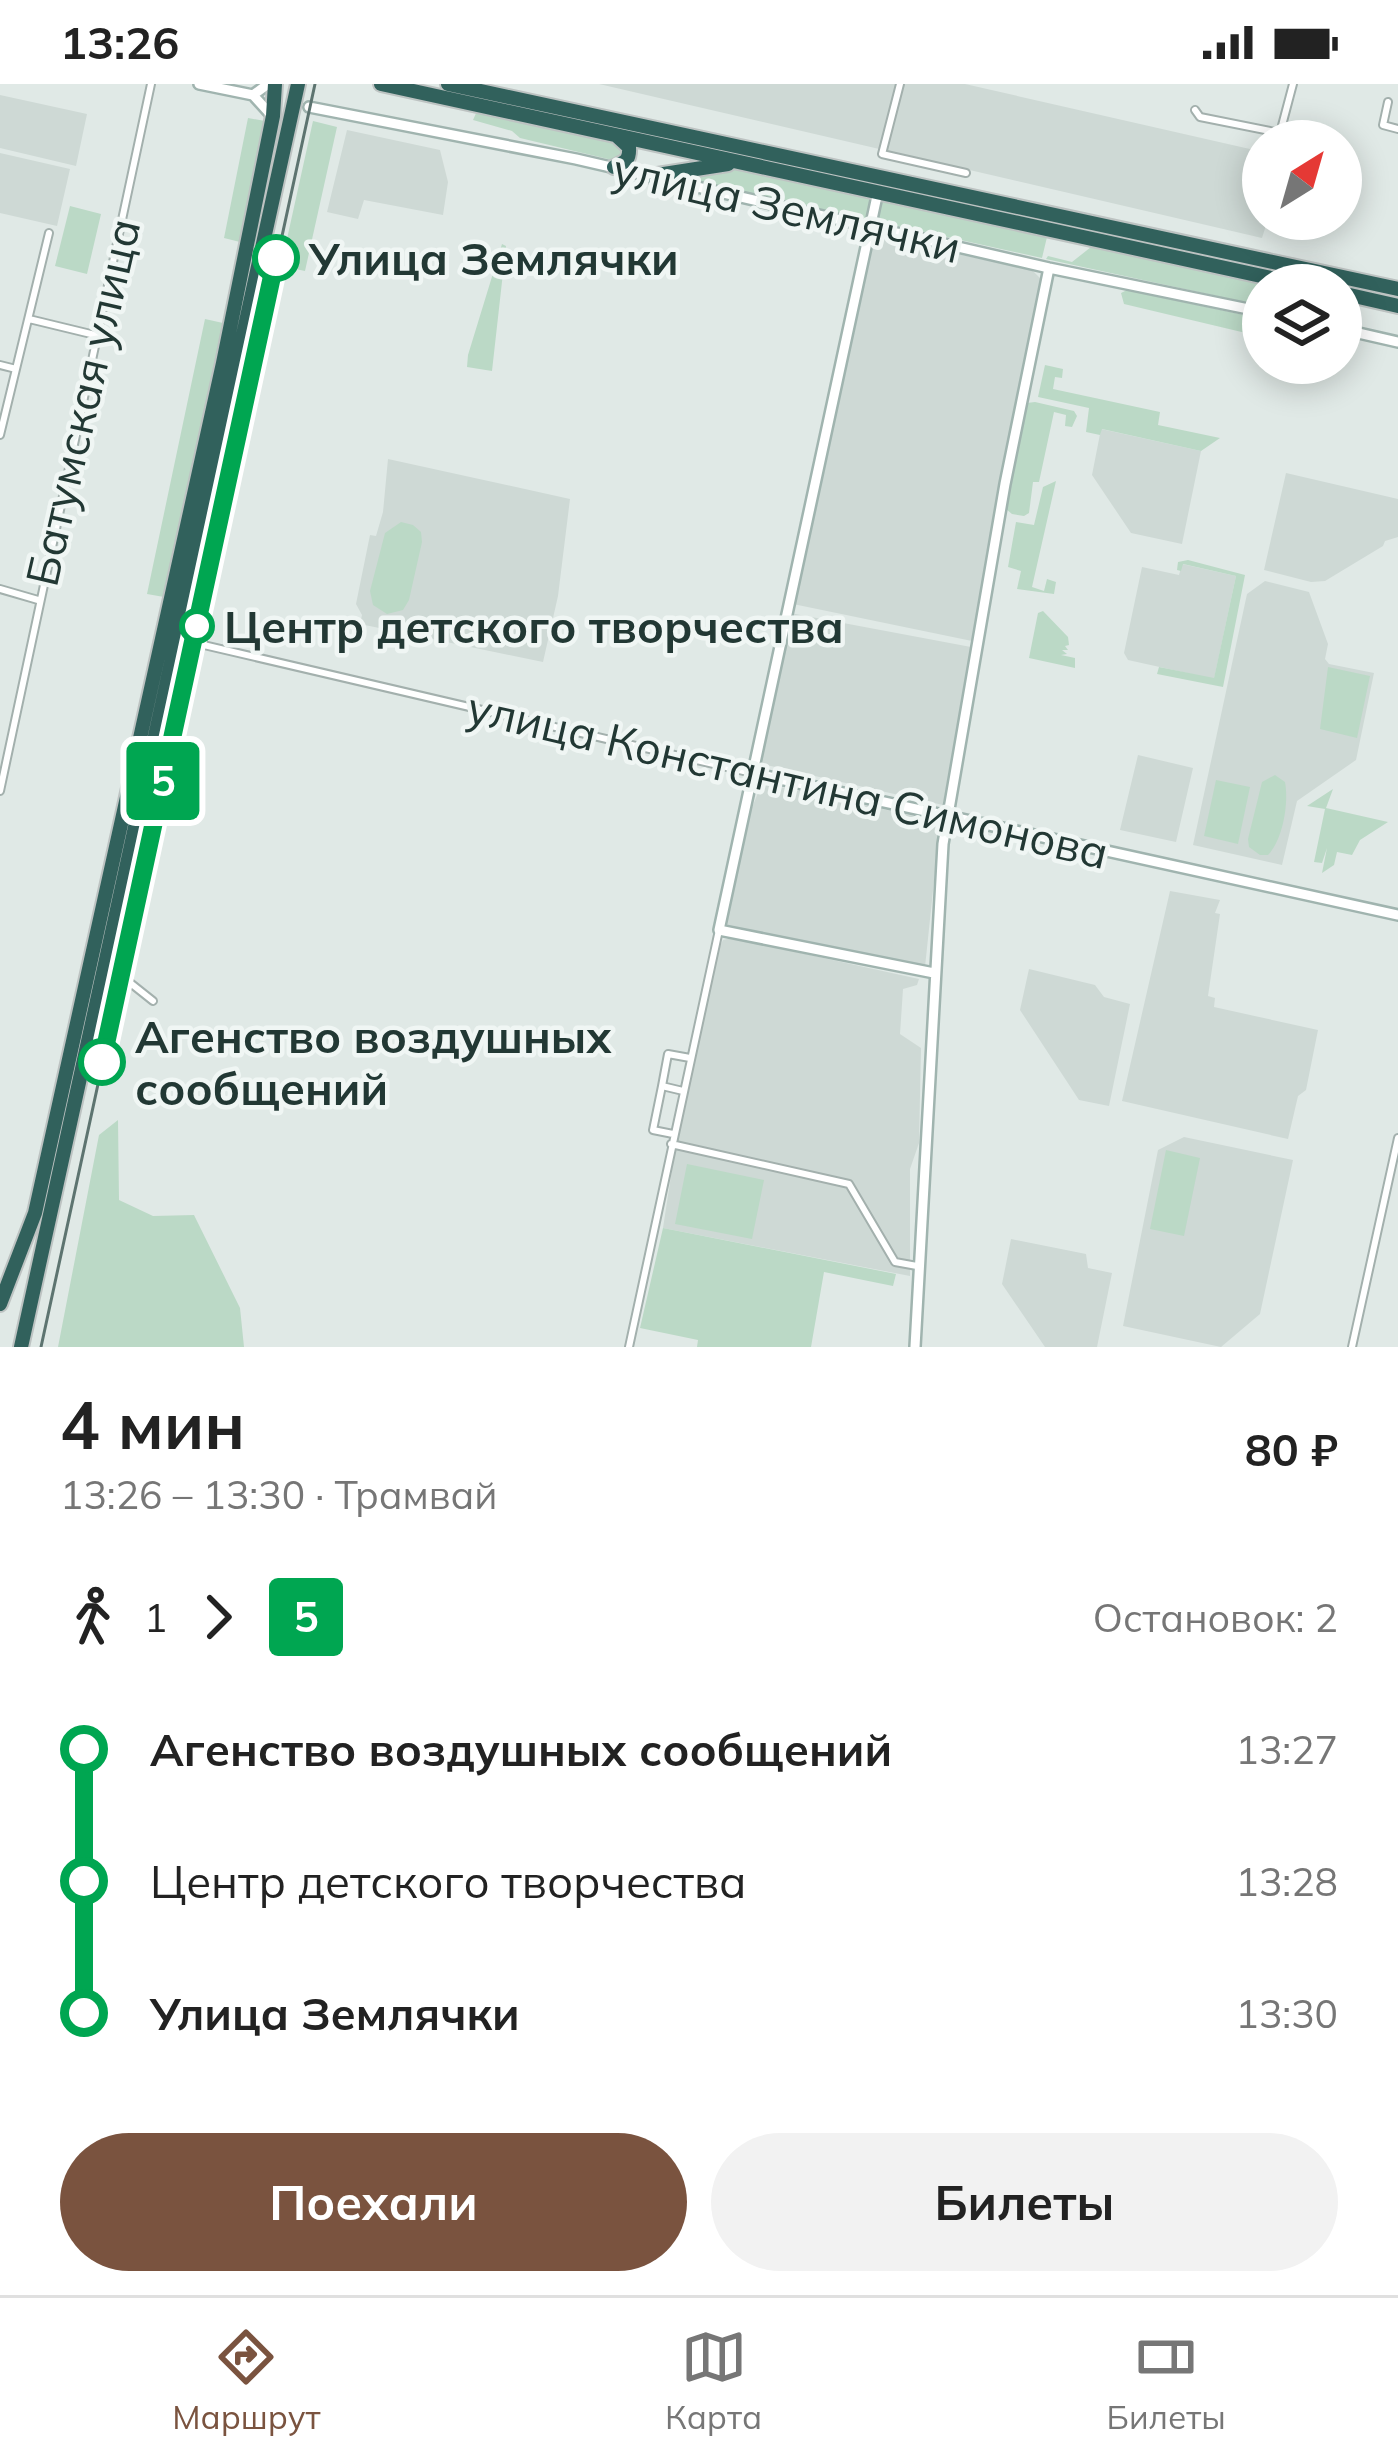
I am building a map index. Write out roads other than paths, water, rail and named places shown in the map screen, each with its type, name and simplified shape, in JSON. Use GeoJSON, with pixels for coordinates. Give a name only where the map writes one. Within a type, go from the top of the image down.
{"type":"FeatureCollection","features":[{"type":"Feature","properties":{"kind":"highway"},"geometry":{"type":"LineString","coordinates":[[381,84],[478,98],[1398,289]]}},
{"type":"Feature","properties":{"kind":"highway"},"geometry":{"type":"LineString","coordinates":[[448,84],[478,98],[613,134],[1242,271]]}},
{"type":"Feature","properties":{"kind":"highway"},"geometry":{"type":"LineString","coordinates":[[21,1347],[289,124],[301,105],[297,85]]}},
{"type":"Feature","properties":{"kind":"highway"},"geometry":{"type":"LineString","coordinates":[[0,1304],[35,1213],[223,363],[273,118],[272,90]]}},
{"type":"Feature","properties":{"kind":"highway"},"geometry":{"type":"LineString","coordinates":[[613,134],[629,147],[630,156],[614,167]]}},
{"type":"Feature","properties":{"kind":"highway"},"geometry":{"type":"LineString","coordinates":[[650,176],[714,164],[752,163]]}},
{"type":"Feature","properties":{"kind":"highway"},"geometry":{"type":"LineString","coordinates":[[1362,298],[1398,306]]}},
{"type":"Feature","properties":{"kind":"main road"},"geometry":{"type":"LineString","coordinates":[[199,84],[253,95],[272,90]]}},
{"type":"Feature","properties":{"kind":"main road"},"geometry":{"type":"LineString","coordinates":[[253,95],[273,118]]}},
{"type":"Feature","properties":{"kind":"main road","name":"улица Землячки"},"geometry":{"type":"LineString","coordinates":[[301,105],[614,167],[1242,308]]}},
{"type":"Feature","properties":{"kind":"main road"},"geometry":{"type":"LineString","coordinates":[[874,190],[877,196],[719,930],[934,973]]}},
{"type":"Feature","properties":{"kind":"main road"},"geometry":{"type":"LineString","coordinates":[[914,1347],[934,973],[948,816],[1005,484],[1049,268]]}},
{"type":"Feature","properties":{"kind":"main road"},"geometry":{"type":"LineString","coordinates":[[1362,334],[1398,342]]}},
{"type":"Feature","properties":{"kind":"main road","name":"улица Константина Симонова"},"geometry":{"type":"LineString","coordinates":[[752,773],[1398,915]]}},
{"type":"Feature","properties":{"kind":"street","name":"Батумская улица"},"geometry":{"type":"LineString","coordinates":[[0,791],[151,84]]}},
{"type":"Feature","properties":{"kind":"street"},"geometry":{"type":"LineString","coordinates":[[1195,110],[1200,117],[1280,133],[1293,84]]}},
{"type":"Feature","properties":{"kind":"street"},"geometry":{"type":"LineString","coordinates":[[900,85],[882,154],[966,173]]}},
{"type":"Feature","properties":{"kind":"street"},"geometry":{"type":"LineString","coordinates":[[1388,102],[1383,125],[1398,129]]}},
{"type":"Feature","properties":{"kind":"street"},"geometry":{"type":"LineString","coordinates":[[0,435],[49,233]]}},
{"type":"Feature","properties":{"kind":"street"},"geometry":{"type":"LineString","coordinates":[[29,320],[96,335]]}},
{"type":"Feature","properties":{"kind":"street"},"geometry":{"type":"LineString","coordinates":[[0,365],[16,369]]}},
{"type":"Feature","properties":{"kind":"street"},"geometry":{"type":"LineString","coordinates":[[0,589],[38,599]]}},
{"type":"Feature","properties":{"kind":"street","name":"улица Константина Симонова"},"geometry":{"type":"LineString","coordinates":[[178,639],[752,773]]}},
{"type":"Feature","properties":{"kind":"street"},"geometry":{"type":"LineString","coordinates":[[628,1347],[719,930]]}},
{"type":"Feature","properties":{"kind":"street"},"geometry":{"type":"LineString","coordinates":[[107,964],[153,1001]]}},
{"type":"Feature","properties":{"kind":"street"},"geometry":{"type":"LineString","coordinates":[[674,1134],[653,1130],[668,1054],[690,1058]]}},
{"type":"Feature","properties":{"kind":"street"},"geometry":{"type":"LineString","coordinates":[[662,1086],[683,1091]]}},
{"type":"Feature","properties":{"kind":"street"},"geometry":{"type":"LineString","coordinates":[[1352,1347],[1398,1138]]}},
{"type":"Feature","properties":{"kind":"street"},"geometry":{"type":"LineString","coordinates":[[671,1144],[849,1184],[895,1262],[917,1266]]}},
{"type":"Feature","properties":{"kind":"tram line"},"geometry":{"type":"LineString","coordinates":[[41,1347],[315,84]]}},
{"type":"Feature","properties":{"kind":"tram line","name":"5"},"geometry":{"type":"LineString","coordinates":[[102,1062],[276,258]]}},
{"type":"Feature","properties":{"kind":"place","name":"Улица Землячки"},"geometry":{"type":"Point","coordinates":[276,258]}},
{"type":"Feature","properties":{"kind":"place","name":"Центр детского творчества"},"geometry":{"type":"Point","coordinates":[197,626]}},
{"type":"Feature","properties":{"kind":"place","name":"Агенство воздушных сообщений"},"geometry":{"type":"Point","coordinates":[102,1062]}}]}
